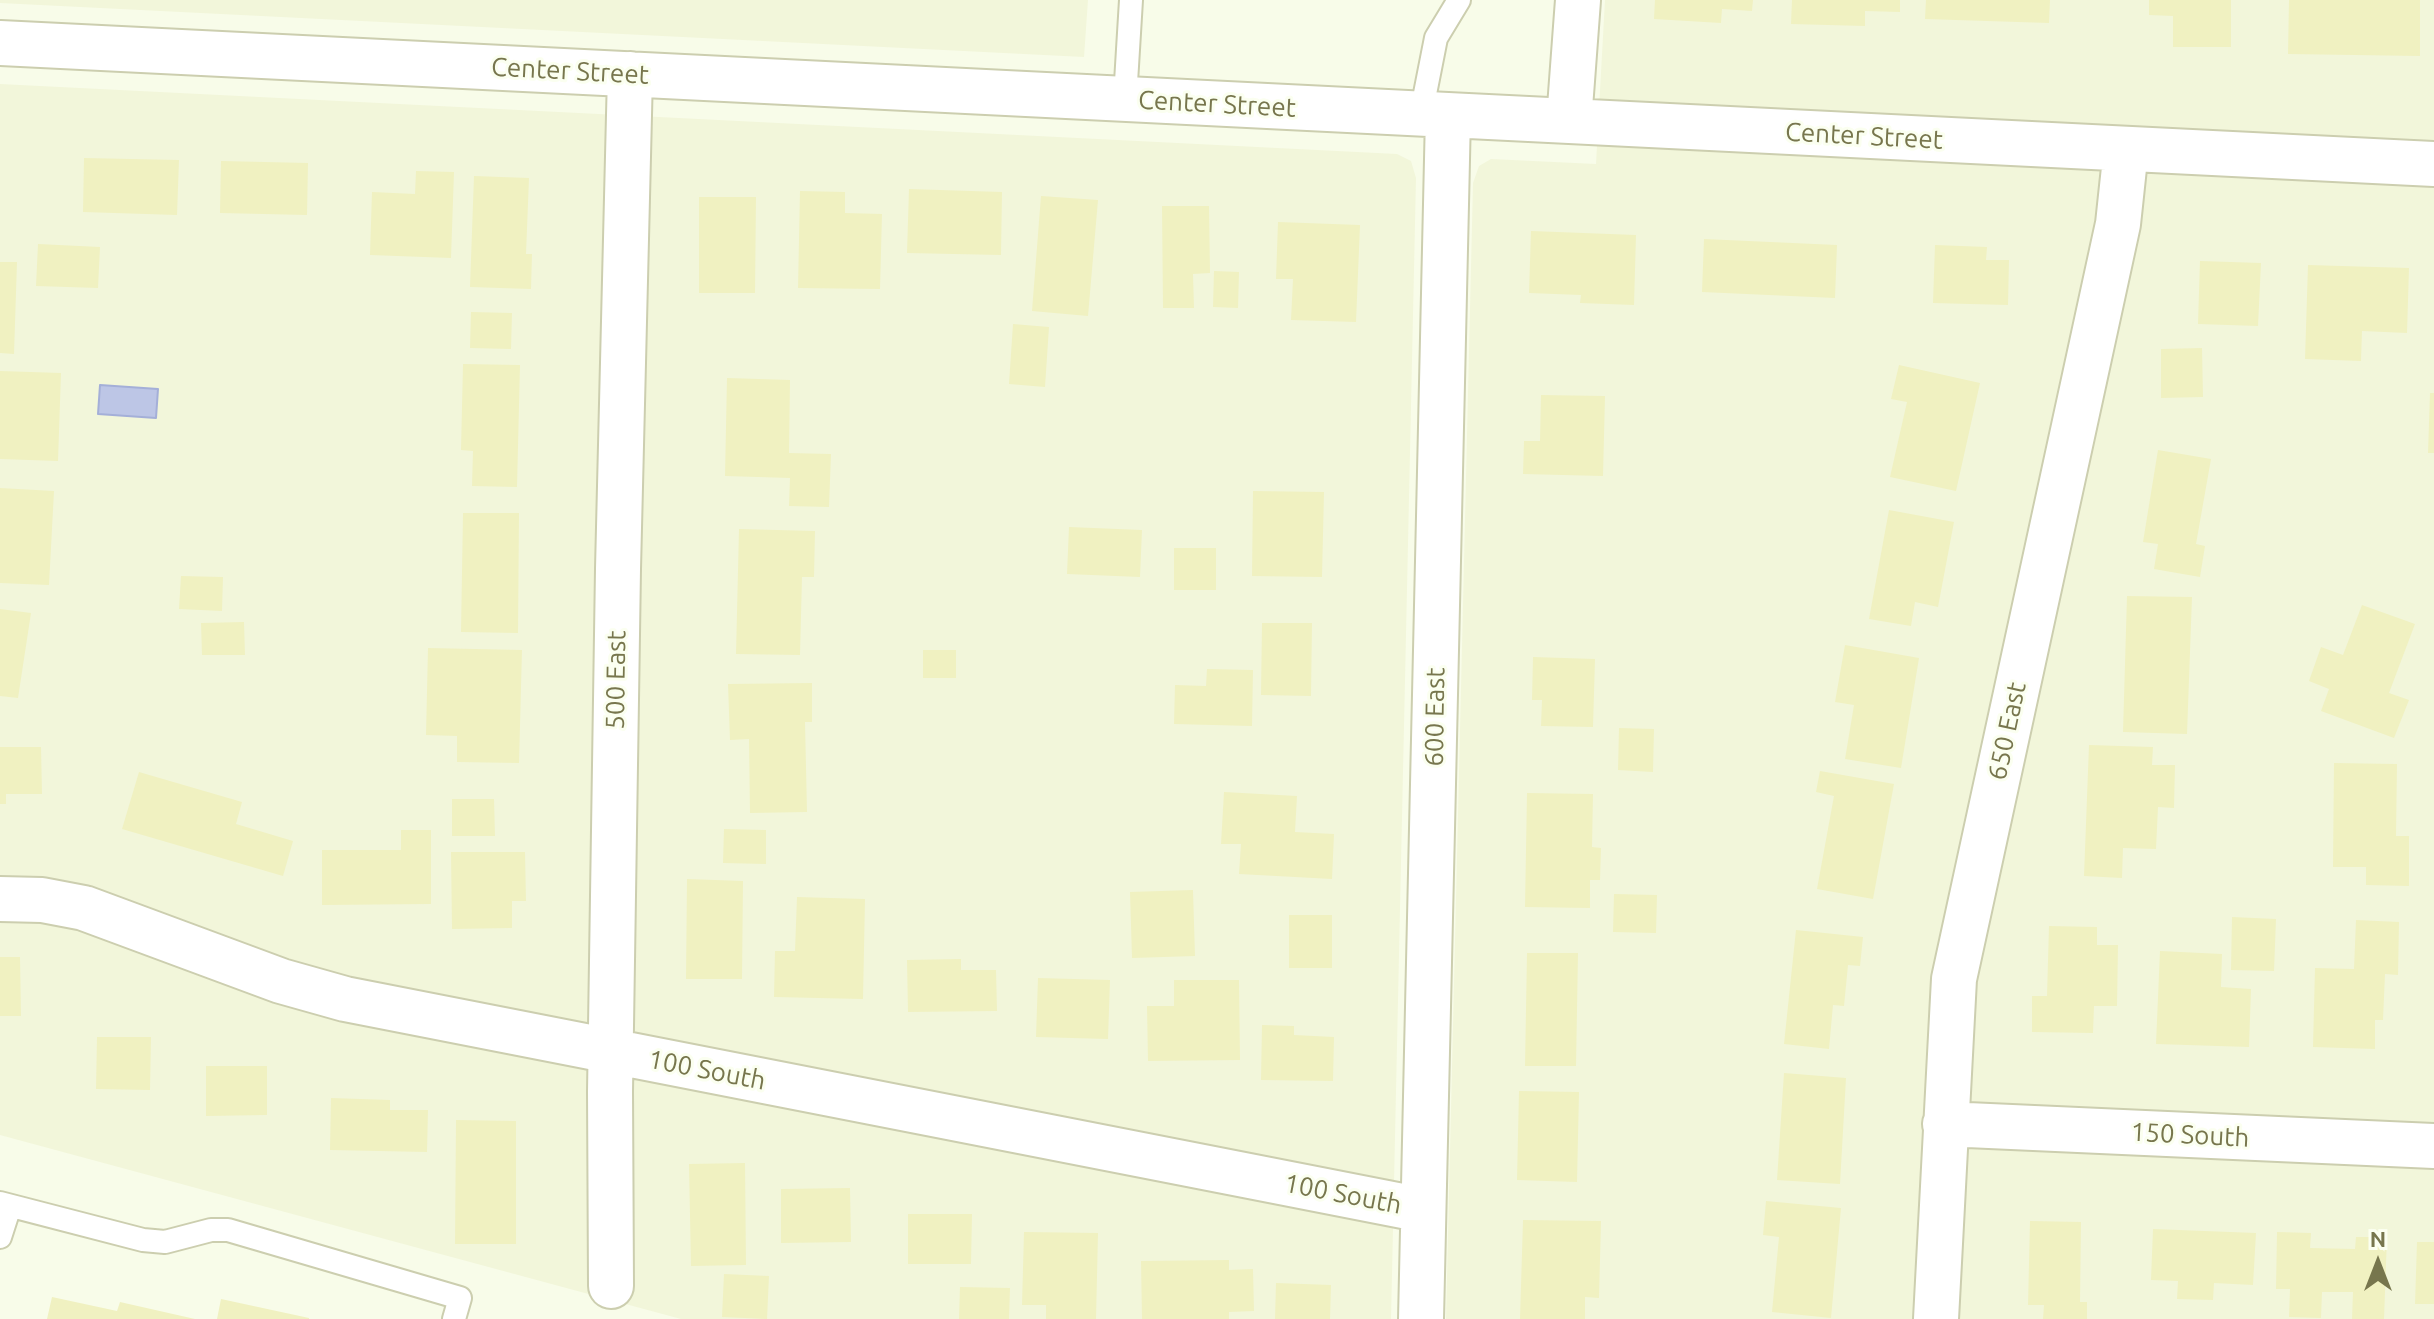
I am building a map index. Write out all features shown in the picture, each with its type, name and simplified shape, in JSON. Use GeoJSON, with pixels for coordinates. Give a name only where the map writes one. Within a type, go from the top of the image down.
{"type":"FeatureCollection","features":[{"type":"Feature","properties":{"kind":"street"},"geometry":{"type":"LineString","coordinates":[[1569,121],[1578,0]]}},
{"type":"Feature","properties":{"kind":"street","name":"Center Street"},"geometry":{"type":"LineString","coordinates":[[0,43],[2434,164]]}},
{"type":"Feature","properties":{"kind":"street","name":"500 East"},"geometry":{"type":"LineString","coordinates":[[611,1286],[610,1051],[630,74]]}},
{"type":"Feature","properties":{"kind":"street","name":"600 East"},"geometry":{"type":"LineString","coordinates":[[1421,1319],[1435,115]]}},
{"type":"Feature","properties":{"kind":"street","name":"650 East"},"geometry":{"type":"LineString","coordinates":[[1936,1319],[1951,1008],[1958,953],[2118,224],[2126,149]]}},
{"type":"Feature","properties":{"kind":"street","name":"100 South"},"geometry":{"type":"LineString","coordinates":[[0,899],[42,900],[84,908],[313,991],[1423,1210]]}},
{"type":"Feature","properties":{"kind":"street","name":"150 South"},"geometry":{"type":"LineString","coordinates":[[1945,1124],[2434,1146]]}},
{"type":"Feature","properties":{"kind":"lane"},"geometry":{"type":"LineString","coordinates":[[1125,99],[1131,0]]}},
{"type":"Feature","properties":{"kind":"lane"},"geometry":{"type":"LineString","coordinates":[[1435,115],[1436,38],[1459,0]]}},
{"type":"Feature","properties":{"kind":"lane"},"geometry":{"type":"LineString","coordinates":[[0,1237],[5,1204],[143,1240],[165,1242],[211,1230],[228,1230],[460,1298],[454,1319]]}},
{"type":"Feature","properties":{"kind":"shaded area"},"geometry":{"type":"Polygon","coordinates":[[[0,0],[1088,0],[1084,57],[0,3],[0,0]]]}},
{"type":"Feature","properties":{"kind":"shaded area"},"geometry":{"type":"Polygon","coordinates":[[[1605,0],[2434,0],[2434,1319],[1446,1319],[1473,183],[1479,166],[1491,159],[1596,164],[1605,0]]]}},
{"type":"Feature","properties":{"kind":"shaded area"},"geometry":{"type":"Polygon","coordinates":[[[0,84],[1397,154],[1411,161],[1416,178],[1391,1319],[681,1319],[0,1135],[0,84]]]}},
{"type":"Feature","properties":{"kind":"water"},"geometry":{"type":"Polygon","coordinates":[[[100,385],[158,389],[156,418],[98,414],[100,385]]]}},
{"type":"Feature","properties":{"kind":"building"},"geometry":{"type":"Polygon","coordinates":[[[1655,0],[1753,0],[1752,11],[1722,9],[1721,23],[1654,19],[1655,0]]]}},
{"type":"Feature","properties":{"kind":"building"},"geometry":{"type":"Polygon","coordinates":[[[1792,0],[1900,0],[1900,12],[1865,11],[1865,26],[1791,24],[1792,0]]]}},
{"type":"Feature","properties":{"kind":"building"},"geometry":{"type":"Polygon","coordinates":[[[1926,0],[2050,0],[2049,23],[1925,19],[1926,0]]]}},
{"type":"Feature","properties":{"kind":"building"},"geometry":{"type":"Polygon","coordinates":[[[2149,0],[2231,0],[2231,47],[2173,47],[2173,16],[2149,15],[2149,0]]]}},
{"type":"Feature","properties":{"kind":"building"},"geometry":{"type":"Polygon","coordinates":[[[2289,0],[2420,0],[2420,56],[2288,54],[2289,0]]]}},
{"type":"Feature","properties":{"kind":"building"},"geometry":{"type":"Polygon","coordinates":[[[84,158],[179,160],[177,215],[83,212],[84,158]]]}},
{"type":"Feature","properties":{"kind":"building"},"geometry":{"type":"Polygon","coordinates":[[[221,161],[308,163],[307,215],[220,213],[221,161]]]}},
{"type":"Feature","properties":{"kind":"building"},"geometry":{"type":"Polygon","coordinates":[[[416,171],[454,172],[451,258],[370,255],[372,192],[415,194],[416,171]]]}},
{"type":"Feature","properties":{"kind":"building"},"geometry":{"type":"Polygon","coordinates":[[[474,176],[529,178],[526,254],[532,254],[531,289],[470,287],[474,176]]]}},
{"type":"Feature","properties":{"kind":"building"},"geometry":{"type":"Polygon","coordinates":[[[909,189],[1002,192],[1001,255],[907,253],[909,189]]]}},
{"type":"Feature","properties":{"kind":"building"},"geometry":{"type":"Polygon","coordinates":[[[800,191],[845,192],[845,213],[882,214],[880,289],[798,288],[800,191]]]}},
{"type":"Feature","properties":{"kind":"building"},"geometry":{"type":"Polygon","coordinates":[[[1041,196],[1098,200],[1088,316],[1032,311],[1041,196]]]}},
{"type":"Feature","properties":{"kind":"building"},"geometry":{"type":"Polygon","coordinates":[[[699,197],[756,197],[755,293],[699,293],[699,197]]]}},
{"type":"Feature","properties":{"kind":"building"},"geometry":{"type":"Polygon","coordinates":[[[1162,206],[1209,206],[1210,273],[1193,274],[1194,308],[1163,308],[1162,206]]]}},
{"type":"Feature","properties":{"kind":"building"},"geometry":{"type":"Polygon","coordinates":[[[1278,222],[1360,225],[1356,322],[1291,320],[1293,279],[1276,279],[1278,222]]]}},
{"type":"Feature","properties":{"kind":"building"},"geometry":{"type":"Polygon","coordinates":[[[1531,231],[1636,235],[1634,305],[1580,303],[1581,295],[1529,293],[1531,231]]]}},
{"type":"Feature","properties":{"kind":"building"},"geometry":{"type":"Polygon","coordinates":[[[1704,239],[1837,245],[1835,298],[1702,292],[1704,239]]]}},
{"type":"Feature","properties":{"kind":"building"},"geometry":{"type":"Polygon","coordinates":[[[38,244],[100,247],[98,288],[36,286],[38,244]]]}},
{"type":"Feature","properties":{"kind":"building"},"geometry":{"type":"Polygon","coordinates":[[[1935,245],[1987,247],[1986,260],[2009,260],[2008,305],[1933,303],[1935,245]]]}},
{"type":"Feature","properties":{"kind":"building"},"geometry":{"type":"Polygon","coordinates":[[[2200,261],[2261,263],[2258,326],[2198,324],[2200,261]]]}},
{"type":"Feature","properties":{"kind":"building"},"geometry":{"type":"Polygon","coordinates":[[[0,262],[17,262],[14,354],[0,353],[0,262]]]}},
{"type":"Feature","properties":{"kind":"building"},"geometry":{"type":"Polygon","coordinates":[[[2308,265],[2409,268],[2407,333],[2362,331],[2361,361],[2305,359],[2308,265]]]}},
{"type":"Feature","properties":{"kind":"building"},"geometry":{"type":"Polygon","coordinates":[[[1214,271],[1239,272],[1238,308],[1213,307],[1214,271]]]}},
{"type":"Feature","properties":{"kind":"building"},"geometry":{"type":"Polygon","coordinates":[[[471,312],[512,313],[511,349],[470,348],[471,312]]]}},
{"type":"Feature","properties":{"kind":"building"},"geometry":{"type":"Polygon","coordinates":[[[1013,324],[1049,327],[1045,387],[1009,384],[1013,324]]]}},
{"type":"Feature","properties":{"kind":"building"},"geometry":{"type":"Polygon","coordinates":[[[2202,348],[2203,397],[2161,398],[2161,349],[2202,348]]]}},
{"type":"Feature","properties":{"kind":"building"},"geometry":{"type":"Polygon","coordinates":[[[463,364],[520,365],[517,487],[472,486],[473,451],[461,450],[463,364]]]}},
{"type":"Feature","properties":{"kind":"building"},"geometry":{"type":"Polygon","coordinates":[[[1899,365],[1980,383],[1956,491],[1890,477],[1907,402],[1891,399],[1899,365]]]}},
{"type":"Feature","properties":{"kind":"building"},"geometry":{"type":"Polygon","coordinates":[[[0,371],[61,373],[58,461],[0,459],[0,371]]]}},
{"type":"Feature","properties":{"kind":"building"},"geometry":{"type":"Polygon","coordinates":[[[727,378],[790,380],[789,453],[831,454],[829,507],[789,506],[790,478],[725,476],[727,378]]]}},
{"type":"Feature","properties":{"kind":"building"},"geometry":{"type":"Polygon","coordinates":[[[2430,393],[2434,393],[2434,453],[2428,453],[2430,393]]]}},
{"type":"Feature","properties":{"kind":"building"},"geometry":{"type":"Polygon","coordinates":[[[1541,395],[1605,396],[1603,476],[1523,474],[1524,441],[1540,441],[1541,395]]]}},
{"type":"Feature","properties":{"kind":"building"},"geometry":{"type":"Polygon","coordinates":[[[2158,450],[2211,459],[2196,544],[2205,546],[2200,577],[2154,569],[2158,544],[2143,542],[2158,450]]]}},
{"type":"Feature","properties":{"kind":"building"},"geometry":{"type":"Polygon","coordinates":[[[0,488],[54,491],[49,585],[0,583],[0,488]]]}},
{"type":"Feature","properties":{"kind":"building"},"geometry":{"type":"Polygon","coordinates":[[[1253,491],[1324,492],[1322,577],[1252,576],[1253,491]]]}},
{"type":"Feature","properties":{"kind":"building"},"geometry":{"type":"Polygon","coordinates":[[[1889,510],[1954,522],[1938,607],[1915,602],[1911,626],[1869,619],[1889,510]]]}},
{"type":"Feature","properties":{"kind":"building"},"geometry":{"type":"Polygon","coordinates":[[[463,513],[519,513],[518,633],[461,632],[463,513]]]}},
{"type":"Feature","properties":{"kind":"building"},"geometry":{"type":"Polygon","coordinates":[[[1069,527],[1142,530],[1140,577],[1067,574],[1069,527]]]}},
{"type":"Feature","properties":{"kind":"building"},"geometry":{"type":"Polygon","coordinates":[[[739,529],[815,531],[814,577],[802,577],[800,655],[736,654],[739,529]]]}},
{"type":"Feature","properties":{"kind":"building"},"geometry":{"type":"Polygon","coordinates":[[[1174,548],[1216,548],[1216,590],[1174,590],[1174,548]]]}},
{"type":"Feature","properties":{"kind":"building"},"geometry":{"type":"Polygon","coordinates":[[[181,576],[223,577],[222,611],[179,609],[181,576]]]}},
{"type":"Feature","properties":{"kind":"building"},"geometry":{"type":"Polygon","coordinates":[[[2127,596],[2192,597],[2187,734],[2123,732],[2127,596]]]}},
{"type":"Feature","properties":{"kind":"building"},"geometry":{"type":"Polygon","coordinates":[[[2362,605],[2415,624],[2389,693],[2409,700],[2394,738],[2321,711],[2329,689],[2309,681],[2321,647],[2343,655],[2362,605]]]}},
{"type":"Feature","properties":{"kind":"building"},"geometry":{"type":"Polygon","coordinates":[[[0,609],[31,613],[18,698],[0,696],[0,609]]]}},
{"type":"Feature","properties":{"kind":"building"},"geometry":{"type":"Polygon","coordinates":[[[244,622],[245,655],[202,655],[201,623],[244,622]]]}},
{"type":"Feature","properties":{"kind":"building"},"geometry":{"type":"Polygon","coordinates":[[[1262,623],[1312,623],[1311,696],[1261,695],[1262,623]]]}},
{"type":"Feature","properties":{"kind":"building"},"geometry":{"type":"Polygon","coordinates":[[[1845,645],[1919,658],[1901,768],[1845,759],[1854,705],[1835,702],[1845,645]]]}},
{"type":"Feature","properties":{"kind":"building"},"geometry":{"type":"Polygon","coordinates":[[[428,648],[522,650],[519,763],[457,762],[457,736],[426,735],[428,648]]]}},
{"type":"Feature","properties":{"kind":"building"},"geometry":{"type":"Polygon","coordinates":[[[923,650],[956,650],[956,678],[923,678],[923,650]]]}},
{"type":"Feature","properties":{"kind":"building"},"geometry":{"type":"Polygon","coordinates":[[[1533,657],[1595,659],[1593,727],[1541,726],[1542,700],[1532,700],[1533,657]]]}},
{"type":"Feature","properties":{"kind":"building"},"geometry":{"type":"Polygon","coordinates":[[[1207,669],[1253,670],[1252,726],[1174,724],[1175,685],[1206,686],[1207,669]]]}},
{"type":"Feature","properties":{"kind":"building"},"geometry":{"type":"Polygon","coordinates":[[[812,683],[812,722],[805,722],[807,812],[750,813],[749,739],[730,740],[728,684],[812,683]]]}},
{"type":"Feature","properties":{"kind":"building"},"geometry":{"type":"Polygon","coordinates":[[[1619,728],[1654,729],[1653,772],[1618,770],[1619,728]]]}},
{"type":"Feature","properties":{"kind":"building"},"geometry":{"type":"Polygon","coordinates":[[[2089,745],[2153,747],[2152,765],[2175,765],[2174,808],[2158,807],[2156,849],[2123,848],[2122,878],[2084,876],[2089,745]]]}},
{"type":"Feature","properties":{"kind":"building"},"geometry":{"type":"Polygon","coordinates":[[[0,747],[41,747],[42,794],[6,794],[6,804],[0,804],[0,747]]]}},
{"type":"Feature","properties":{"kind":"building"},"geometry":{"type":"Polygon","coordinates":[[[2334,763],[2397,764],[2396,836],[2409,836],[2409,886],[2366,885],[2366,867],[2333,867],[2334,763]]]}},
{"type":"Feature","properties":{"kind":"building"},"geometry":{"type":"Polygon","coordinates":[[[1820,771],[1894,784],[1873,899],[1817,889],[1834,796],[1816,792],[1820,771]]]}},
{"type":"Feature","properties":{"kind":"building"},"geometry":{"type":"Polygon","coordinates":[[[139,772],[242,802],[236,824],[293,841],[283,876],[122,829],[139,772]]]}},
{"type":"Feature","properties":{"kind":"building"},"geometry":{"type":"Polygon","coordinates":[[[1224,792],[1297,796],[1295,832],[1334,834],[1332,879],[1239,874],[1241,844],[1221,844],[1224,792]]]}},
{"type":"Feature","properties":{"kind":"building"},"geometry":{"type":"Polygon","coordinates":[[[1527,793],[1593,794],[1592,847],[1601,848],[1600,880],[1590,880],[1590,908],[1525,907],[1527,793]]]}},
{"type":"Feature","properties":{"kind":"building"},"geometry":{"type":"Polygon","coordinates":[[[452,799],[494,799],[495,836],[452,836],[452,799]]]}},
{"type":"Feature","properties":{"kind":"building"},"geometry":{"type":"Polygon","coordinates":[[[724,829],[766,830],[766,864],[723,863],[724,829]]]}},
{"type":"Feature","properties":{"kind":"building"},"geometry":{"type":"Polygon","coordinates":[[[401,830],[431,830],[431,904],[322,905],[322,850],[401,850],[401,830]]]}},
{"type":"Feature","properties":{"kind":"building"},"geometry":{"type":"Polygon","coordinates":[[[451,852],[525,852],[526,901],[512,901],[512,928],[452,929],[451,852]]]}},
{"type":"Feature","properties":{"kind":"building"},"geometry":{"type":"Polygon","coordinates":[[[687,879],[743,881],[742,979],[686,979],[687,879]]]}},
{"type":"Feature","properties":{"kind":"building"},"geometry":{"type":"Polygon","coordinates":[[[1193,890],[1195,956],[1132,958],[1130,892],[1193,890]]]}},
{"type":"Feature","properties":{"kind":"building"},"geometry":{"type":"Polygon","coordinates":[[[1614,894],[1657,895],[1656,933],[1613,932],[1614,894]]]}},
{"type":"Feature","properties":{"kind":"building"},"geometry":{"type":"Polygon","coordinates":[[[797,897],[865,899],[863,999],[774,997],[775,951],[795,951],[797,897]]]}},
{"type":"Feature","properties":{"kind":"building"},"geometry":{"type":"Polygon","coordinates":[[[1289,915],[1332,915],[1332,968],[1289,968],[1289,915]]]}},
{"type":"Feature","properties":{"kind":"building"},"geometry":{"type":"Polygon","coordinates":[[[2232,917],[2276,919],[2274,971],[2231,970],[2232,917]]]}},
{"type":"Feature","properties":{"kind":"building"},"geometry":{"type":"Polygon","coordinates":[[[2356,920],[2399,922],[2398,975],[2385,974],[2383,1020],[2375,1020],[2375,1049],[2313,1047],[2315,968],[2354,969],[2356,920]]]}},
{"type":"Feature","properties":{"kind":"building"},"geometry":{"type":"Polygon","coordinates":[[[2049,926],[2097,927],[2097,945],[2118,945],[2117,1006],[2094,1006],[2093,1033],[2032,1032],[2032,996],[2047,996],[2049,926]]]}},
{"type":"Feature","properties":{"kind":"building"},"geometry":{"type":"Polygon","coordinates":[[[1796,930],[1863,937],[1860,966],[1848,965],[1844,1006],[1833,1005],[1829,1049],[1784,1044],[1796,930]]]}},
{"type":"Feature","properties":{"kind":"building"},"geometry":{"type":"Polygon","coordinates":[[[2160,951],[2222,954],[2221,987],[2251,989],[2249,1047],[2156,1044],[2160,951]]]}},
{"type":"Feature","properties":{"kind":"building"},"geometry":{"type":"Polygon","coordinates":[[[1527,953],[1578,953],[1576,1066],[1525,1066],[1527,953]]]}},
{"type":"Feature","properties":{"kind":"building"},"geometry":{"type":"Polygon","coordinates":[[[0,957],[20,957],[21,1016],[0,1016],[0,957]]]}},
{"type":"Feature","properties":{"kind":"building"},"geometry":{"type":"Polygon","coordinates":[[[961,959],[961,970],[996,970],[997,1011],[908,1012],[907,960],[961,959]]]}},
{"type":"Feature","properties":{"kind":"building"},"geometry":{"type":"Polygon","coordinates":[[[1038,978],[1110,980],[1108,1039],[1036,1037],[1038,978]]]}},
{"type":"Feature","properties":{"kind":"building"},"geometry":{"type":"Polygon","coordinates":[[[1174,980],[1239,980],[1240,1060],[1148,1061],[1147,1006],[1174,1006],[1174,980]]]}},
{"type":"Feature","properties":{"kind":"building"},"geometry":{"type":"Polygon","coordinates":[[[1262,1025],[1294,1026],[1294,1035],[1334,1037],[1333,1081],[1261,1080],[1262,1025]]]}},
{"type":"Feature","properties":{"kind":"building"},"geometry":{"type":"Polygon","coordinates":[[[97,1037],[151,1037],[150,1090],[96,1089],[97,1037]]]}},
{"type":"Feature","properties":{"kind":"building"},"geometry":{"type":"Polygon","coordinates":[[[206,1066],[267,1066],[267,1115],[206,1116],[206,1066]]]}},
{"type":"Feature","properties":{"kind":"building"},"geometry":{"type":"Polygon","coordinates":[[[1784,1073],[1846,1078],[1840,1184],[1777,1180],[1784,1073]]]}},
{"type":"Feature","properties":{"kind":"building"},"geometry":{"type":"Polygon","coordinates":[[[1519,1091],[1579,1092],[1577,1182],[1517,1180],[1519,1091]]]}},
{"type":"Feature","properties":{"kind":"building"},"geometry":{"type":"Polygon","coordinates":[[[331,1098],[390,1100],[390,1110],[428,1110],[427,1152],[330,1150],[331,1098]]]}},
{"type":"Feature","properties":{"kind":"building"},"geometry":{"type":"Polygon","coordinates":[[[456,1120],[516,1121],[516,1244],[455,1244],[456,1120]]]}},
{"type":"Feature","properties":{"kind":"building"},"geometry":{"type":"Polygon","coordinates":[[[745,1163],[746,1265],[691,1266],[689,1164],[745,1163]]]}},
{"type":"Feature","properties":{"kind":"building"},"geometry":{"type":"Polygon","coordinates":[[[850,1188],[851,1242],[781,1243],[781,1189],[850,1188]]]}},
{"type":"Feature","properties":{"kind":"building"},"geometry":{"type":"Polygon","coordinates":[[[1766,1201],[1841,1208],[1831,1318],[1772,1312],[1779,1237],[1763,1235],[1766,1201]]]}},
{"type":"Feature","properties":{"kind":"building"},"geometry":{"type":"Polygon","coordinates":[[[908,1214],[972,1214],[971,1264],[908,1264],[908,1214]]]}},
{"type":"Feature","properties":{"kind":"building"},"geometry":{"type":"Polygon","coordinates":[[[1523,1220],[1601,1221],[1599,1298],[1585,1297],[1585,1319],[1520,1319],[1523,1220]]]}},
{"type":"Feature","properties":{"kind":"building"},"geometry":{"type":"Polygon","coordinates":[[[2030,1221],[2081,1222],[2080,1302],[2087,1302],[2087,1319],[2043,1319],[2044,1305],[2028,1305],[2030,1221]]]}},
{"type":"Feature","properties":{"kind":"building"},"geometry":{"type":"Polygon","coordinates":[[[2153,1229],[2256,1233],[2253,1285],[2214,1283],[2213,1300],[2177,1299],[2178,1281],[2151,1280],[2153,1229]]]}},
{"type":"Feature","properties":{"kind":"building"},"geometry":{"type":"Polygon","coordinates":[[[1024,1232],[1098,1233],[1096,1319],[1046,1319],[1046,1305],[1022,1305],[1024,1232]]]}},
{"type":"Feature","properties":{"kind":"building"},"geometry":{"type":"Polygon","coordinates":[[[2277,1232],[2311,1233],[2310,1248],[2355,1249],[2356,1237],[2387,1237],[2384,1319],[2352,1319],[2353,1292],[2322,1292],[2321,1318],[2289,1317],[2290,1289],[2276,1289],[2277,1232]]]}},
{"type":"Feature","properties":{"kind":"building"},"geometry":{"type":"Polygon","coordinates":[[[2417,1242],[2434,1242],[2434,1304],[2415,1304],[2417,1242]]]}},
{"type":"Feature","properties":{"kind":"building"},"geometry":{"type":"Polygon","coordinates":[[[1229,1260],[1229,1270],[1253,1269],[1254,1311],[1229,1312],[1229,1319],[1142,1319],[1141,1261],[1229,1260]]]}},
{"type":"Feature","properties":{"kind":"building"},"geometry":{"type":"Polygon","coordinates":[[[724,1274],[769,1276],[767,1319],[722,1317],[724,1274]]]}},
{"type":"Feature","properties":{"kind":"building"},"geometry":{"type":"Polygon","coordinates":[[[1276,1283],[1331,1285],[1330,1319],[1275,1319],[1276,1283]]]}},
{"type":"Feature","properties":{"kind":"building"},"geometry":{"type":"Polygon","coordinates":[[[960,1287],[1010,1288],[1009,1319],[959,1319],[960,1287]]]}},
{"type":"Feature","properties":{"kind":"building"},"geometry":{"type":"Polygon","coordinates":[[[52,1297],[117,1311],[120,1302],[195,1319],[47,1319],[52,1297]]]}},
{"type":"Feature","properties":{"kind":"building"},"geometry":{"type":"Polygon","coordinates":[[[221,1299],[309,1318],[309,1319],[217,1319],[221,1299]]]}}]}
